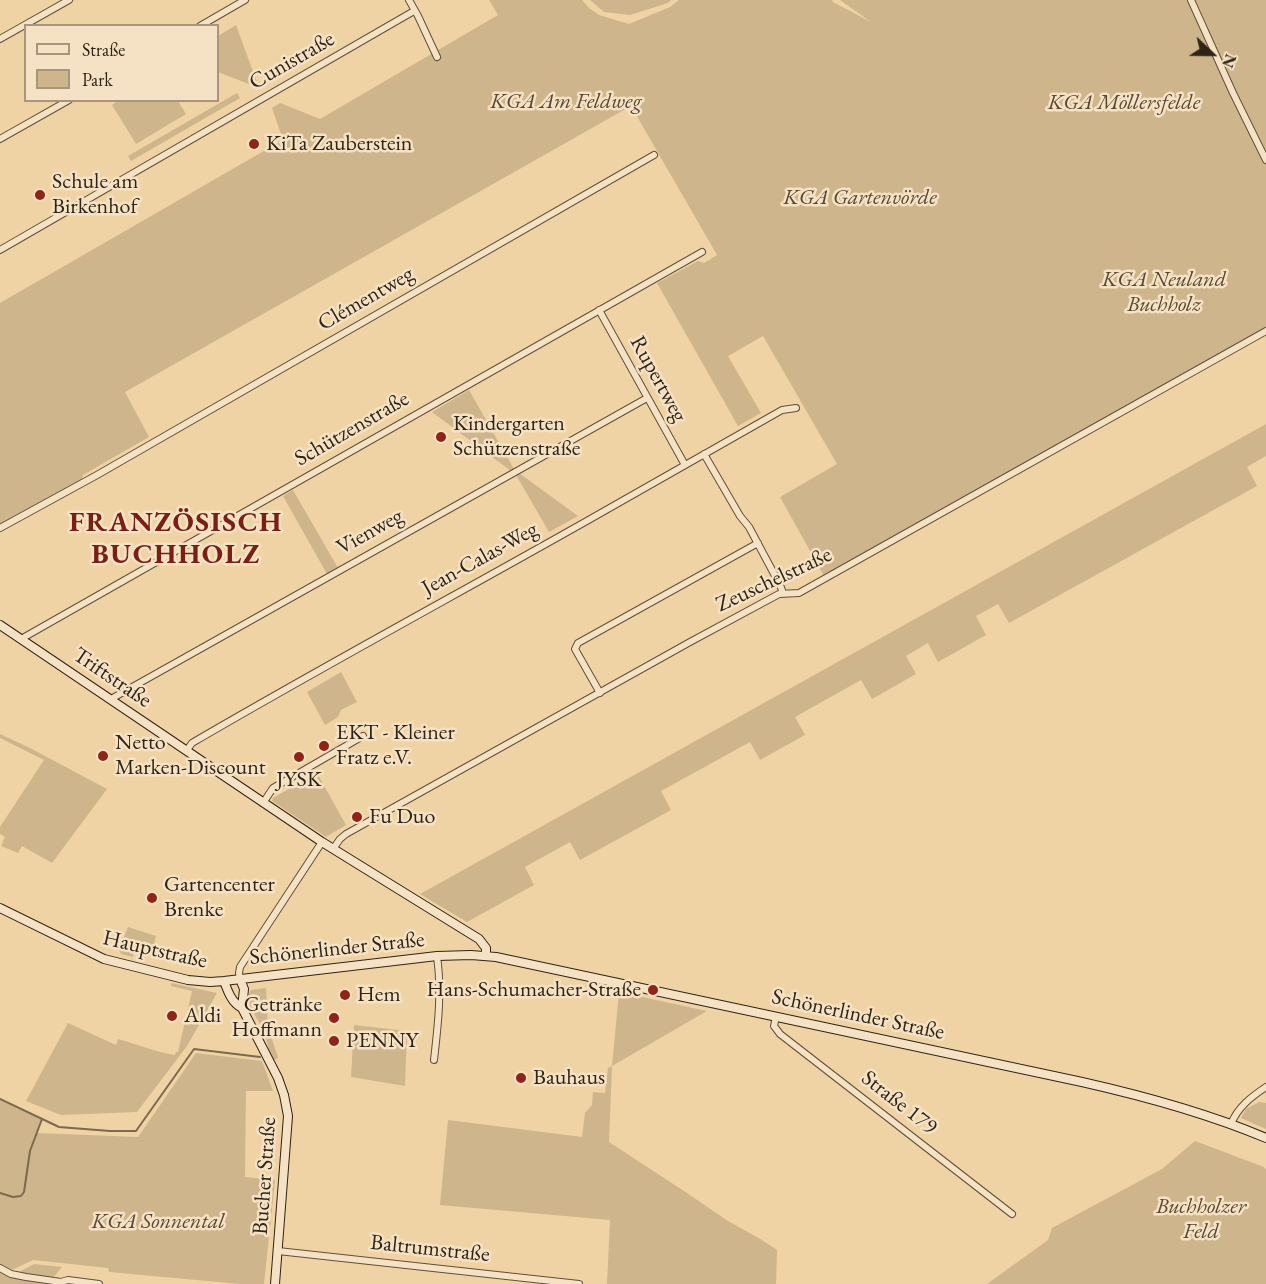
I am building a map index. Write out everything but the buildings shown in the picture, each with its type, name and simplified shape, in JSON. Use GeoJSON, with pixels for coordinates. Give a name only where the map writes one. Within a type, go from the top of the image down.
{"type":"FeatureCollection","features":[{"type":"Feature","properties":{"kind":"main road","name":"Triftstraße"},"geometry":{"type":"LineString","coordinates":[[0,625],[322,842],[479,939],[486,948],[486,956]]}},
{"type":"Feature","properties":{"kind":"main road","name":"Hauptstraße"},"geometry":{"type":"LineString","coordinates":[[0,908],[104,959],[188,980],[210,982],[240,979]]}},
{"type":"Feature","properties":{"kind":"main road","name":"Schönerlinder Straße"},"geometry":{"type":"LineString","coordinates":[[240,979],[437,956],[496,957],[1138,1095],[1231,1124],[1266,1138]]}},
{"type":"Feature","properties":{"kind":"main road","name":"Bucher Straße"},"geometry":{"type":"LineString","coordinates":[[240,979],[244,989],[242,1008],[274,1069],[286,1104],[288,1129],[275,1284]]}},
{"type":"Feature","properties":{"kind":"main road","name":"Bucher Straße"},"geometry":{"type":"LineString","coordinates":[[224,981],[236,1005],[242,1008]]}},
{"type":"Feature","properties":{"kind":"street"},"geometry":{"type":"LineString","coordinates":[[27,24],[69,0]]}},
{"type":"Feature","properties":{"kind":"street"},"geometry":{"type":"LineString","coordinates":[[203,24],[245,0]]}},
{"type":"Feature","properties":{"kind":"street"},"geometry":{"type":"LineString","coordinates":[[409,0],[437,57]]}},
{"type":"Feature","properties":{"kind":"street"},"geometry":{"type":"LineString","coordinates":[[1191,0],[1266,160]]}},
{"type":"Feature","properties":{"kind":"street","name":"Cunistraße"},"geometry":{"type":"LineString","coordinates":[[0,250],[414,11]]}},
{"type":"Feature","properties":{"kind":"street"},"geometry":{"type":"LineString","coordinates":[[0,39],[24,25]]}},
{"type":"Feature","properties":{"kind":"street"},"geometry":{"type":"LineString","coordinates":[[0,140],[66,102]]}},
{"type":"Feature","properties":{"kind":"street","name":"Clémentweg"},"geometry":{"type":"LineString","coordinates":[[0,528],[97,475],[654,155]]}},
{"type":"Feature","properties":{"kind":"street","name":"Schützenstraße"},"geometry":{"type":"LineString","coordinates":[[21,639],[702,252]]}},
{"type":"Feature","properties":{"kind":"street","name":"Rupertweg"},"geometry":{"type":"LineString","coordinates":[[599,310],[685,465]]}},
{"type":"Feature","properties":{"kind":"street","name":"Zeuschelstraße"},"geometry":{"type":"LineString","coordinates":[[333,849],[346,834],[690,642],[783,593],[799,593],[1266,331]]}},
{"type":"Feature","properties":{"kind":"street","name":"Vienweg"},"geometry":{"type":"LineString","coordinates":[[111,699],[647,398]]}},
{"type":"Feature","properties":{"kind":"street","name":"Jean-Calas-Weg"},"geometry":{"type":"LineString","coordinates":[[187,750],[192,743],[274,695],[782,410],[796,408]]}},
{"type":"Feature","properties":{"kind":"street"},"geometry":{"type":"LineString","coordinates":[[704,454],[740,516],[749,527],[783,593]]}},
{"type":"Feature","properties":{"kind":"street"},"geometry":{"type":"LineString","coordinates":[[600,693],[576,649],[578,643],[758,543]]}},
{"type":"Feature","properties":{"kind":"street"},"geometry":{"type":"LineString","coordinates":[[263,803],[273,788],[363,736]]}},
{"type":"Feature","properties":{"kind":"street"},"geometry":{"type":"LineString","coordinates":[[240,979],[240,967],[322,842]]}},
{"type":"Feature","properties":{"kind":"street","name":"Schönerlinder Straße"},"geometry":{"type":"LineString","coordinates":[[434,1060],[440,1002],[437,956]]}},
{"type":"Feature","properties":{"kind":"street","name":"Straße 179"},"geometry":{"type":"LineString","coordinates":[[776,1016],[774,1026],[780,1034],[1012,1214]]}},
{"type":"Feature","properties":{"kind":"street"},"geometry":{"type":"LineString","coordinates":[[1231,1124],[1244,1103],[1266,1087]]}},
{"type":"Feature","properties":{"kind":"street","name":"Baltrumstraße"},"geometry":{"type":"LineString","coordinates":[[278,1251],[579,1284]]}},
{"type":"Feature","properties":{"kind":"street"},"geometry":{"type":"LineString","coordinates":[[0,1268],[11,1274],[59,1283],[68,1280],[99,1284]]}},
{"type":"Feature","properties":{"kind":"green space"},"geometry":{"type":"Polygon","coordinates":[[[489,0],[582,0],[599,15],[629,24],[670,7],[679,0],[832,0],[871,22],[840,0],[1266,0],[1266,327],[824,576],[780,497],[837,464],[763,336],[728,356],[761,413],[738,426],[657,283],[698,261],[704,263],[717,255],[631,106],[125,392],[149,437],[83,475],[82,479],[0,525],[0,303],[283,140],[272,108],[280,103],[320,119],[498,15],[489,0]]]}},
{"type":"Feature","properties":{"kind":"green space"},"geometry":{"type":"Polygon","coordinates":[[[590,0],[671,0],[630,15],[604,12],[590,0]]]}},
{"type":"Feature","properties":{"kind":"green space"},"geometry":{"type":"Polygon","coordinates":[[[236,25],[259,88],[219,72],[219,35],[236,25]]]}},
{"type":"Feature","properties":{"kind":"green space"},"geometry":{"type":"Polygon","coordinates":[[[237,93],[240,98],[131,161],[128,156],[237,93]]]}},
{"type":"Feature","properties":{"kind":"green space"},"geometry":{"type":"Polygon","coordinates":[[[116,102],[179,102],[186,114],[136,144],[112,105],[116,102]]]}},
{"type":"Feature","properties":{"kind":"green space"},"geometry":{"type":"Polygon","coordinates":[[[469,390],[514,469],[511,471],[432,412],[469,390]]]}},
{"type":"Feature","properties":{"kind":"green space"},"geometry":{"type":"Polygon","coordinates":[[[1266,424],[1266,456],[1247,467],[1257,486],[1009,623],[998,604],[976,616],[986,635],[938,662],[928,643],[906,656],[916,674],[872,699],[861,680],[795,717],[805,735],[760,760],[750,742],[661,791],[671,810],[580,860],[570,842],[525,867],[534,885],[467,922],[420,894],[1266,424]]]}},
{"type":"Feature","properties":{"kind":"green space"},"geometry":{"type":"Polygon","coordinates":[[[519,473],[578,516],[549,532],[516,475],[519,473]]]}},
{"type":"Feature","properties":{"kind":"green space"},"geometry":{"type":"Polygon","coordinates":[[[293,490],[338,568],[327,574],[283,496],[293,490]]]}},
{"type":"Feature","properties":{"kind":"green space"},"geometry":{"type":"Polygon","coordinates":[[[341,672],[357,702],[341,710],[338,717],[325,725],[307,692],[341,672]]]}},
{"type":"Feature","properties":{"kind":"green space"},"geometry":{"type":"Polygon","coordinates":[[[0,734],[107,789],[52,863],[22,846],[18,853],[1,846],[5,837],[0,834],[0,827],[44,760],[0,738],[0,734]]]}},
{"type":"Feature","properties":{"kind":"green space"},"geometry":{"type":"Polygon","coordinates":[[[317,773],[346,825],[326,837],[272,801],[273,798],[317,773]]]}},
{"type":"Feature","properties":{"kind":"green space"},"geometry":{"type":"Polygon","coordinates":[[[128,927],[156,936],[153,949],[136,944],[133,957],[121,954],[119,950],[128,927]]]}},
{"type":"Feature","properties":{"kind":"green space"},"geometry":{"type":"Polygon","coordinates":[[[171,983],[217,993],[187,1046],[137,1112],[61,1115],[26,1101],[68,1023],[116,1045],[118,1039],[175,1055],[178,1052],[192,991],[171,986],[171,983]]]}},
{"type":"Feature","properties":{"kind":"green space"},"geometry":{"type":"Polygon","coordinates":[[[266,988],[268,1028],[278,1057],[273,1060],[264,1031],[248,1003],[251,990],[266,988]]]}},
{"type":"Feature","properties":{"kind":"green space"},"geometry":{"type":"Polygon","coordinates":[[[619,992],[707,1011],[612,1066],[619,992]]]}},
{"type":"Feature","properties":{"kind":"green space"},"geometry":{"type":"Polygon","coordinates":[[[354,1025],[407,1031],[405,1086],[351,1077],[354,1025]]]}},
{"type":"Feature","properties":{"kind":"green space","name":"KGA Sonnental"},"geometry":{"type":"Polygon","coordinates":[[[196,1053],[262,1061],[273,1091],[246,1091],[245,1177],[275,1180],[264,1284],[240,1284],[109,1272],[108,1268],[33,1260],[12,1270],[0,1264],[0,1099],[42,1119],[37,1133],[138,1137],[196,1053]]]}},
{"type":"Feature","properties":{"kind":"green space"},"geometry":{"type":"Polygon","coordinates":[[[612,1066],[609,1142],[728,1221],[777,1250],[776,1284],[607,1284],[610,1220],[440,1205],[448,1120],[582,1137],[585,1113],[592,1105],[593,1092],[605,1093],[608,1068],[612,1066]]]}},
{"type":"Feature","properties":{"kind":"green space"},"geometry":{"type":"Polygon","coordinates":[[[1259,1102],[1266,1103],[1266,1129],[1241,1118],[1246,1109],[1259,1102]]]}},
{"type":"Feature","properties":{"kind":"green space","name":"Buchholzer Feld"},"geometry":{"type":"Polygon","coordinates":[[[1195,1141],[1264,1167],[1266,1170],[1266,1284],[987,1284],[1048,1240],[1052,1228],[1162,1169],[1195,1141]]]}},
{"type":"Feature","properties":{"kind":"green space","name":"KGA Sonnental"},"geometry":{"type":"Polygon","coordinates":[[[34,1264],[62,1267],[48,1284],[0,1284],[0,1269],[13,1275],[34,1264]]]}},
{"type":"Feature","properties":{"kind":"waterway"},"geometry":{"type":"LineString","coordinates":[[0,1099],[59,1127],[136,1131],[194,1049],[260,1057]]}},
{"type":"Feature","properties":{"kind":"waterway"},"geometry":{"type":"LineString","coordinates":[[0,1193],[13,1197],[21,1196],[24,1192],[30,1151],[42,1119]]}},
{"type":"Feature","properties":{"kind":"place","name":"KiTa Zauberstein"},"geometry":{"type":"Point","coordinates":[254,144]}},
{"type":"Feature","properties":{"kind":"place","name":"Schule am Birkenhof"},"geometry":{"type":"Point","coordinates":[40,195]}},
{"type":"Feature","properties":{"kind":"place","name":"Kindergarten Schützenstraße"},"geometry":{"type":"Point","coordinates":[441,437]}},
{"type":"Feature","properties":{"kind":"place","name":"EKT - Kleiner Fratz e.V."},"geometry":{"type":"Point","coordinates":[324,746]}},
{"type":"Feature","properties":{"kind":"place","name":"Netto Marken-Discount"},"geometry":{"type":"Point","coordinates":[103,756]}},
{"type":"Feature","properties":{"kind":"place","name":"JYSK"},"geometry":{"type":"Point","coordinates":[299,757]}},
{"type":"Feature","properties":{"kind":"place","name":"Fu Duo"},"geometry":{"type":"Point","coordinates":[357,817]}},
{"type":"Feature","properties":{"kind":"place","name":"Gartencenter Brenke"},"geometry":{"type":"Point","coordinates":[152,898]}},
{"type":"Feature","properties":{"kind":"place","name":"Hans-Schumacher-Straße"},"geometry":{"type":"Point","coordinates":[653,990]}},
{"type":"Feature","properties":{"kind":"place","name":"Hem"},"geometry":{"type":"Point","coordinates":[345,995]}},
{"type":"Feature","properties":{"kind":"place","name":"Aldi"},"geometry":{"type":"Point","coordinates":[172,1016]}},
{"type":"Feature","properties":{"kind":"place","name":"Getränke Hoffmann"},"geometry":{"type":"Point","coordinates":[334,1018]}},
{"type":"Feature","properties":{"kind":"place","name":"PENNY"},"geometry":{"type":"Point","coordinates":[334,1041]}},
{"type":"Feature","properties":{"kind":"place","name":"Bauhaus"},"geometry":{"type":"Point","coordinates":[521,1078]}},
{"type":"Feature","properties":{"kind":"district","name":"FRANZÖSISCH BUCHHOLZ"},"geometry":{"type":"Point","coordinates":[176,539]}},
{"type":"Feature","properties":{"kind":"park label","name":"KGA Am Feldweg"},"geometry":{"type":"Point","coordinates":[566,102]}},
{"type":"Feature","properties":{"kind":"park label","name":"KGA Möllersfelde"},"geometry":{"type":"Point","coordinates":[1124,103]}},
{"type":"Feature","properties":{"kind":"park label","name":"KGA Gartenvörde"},"geometry":{"type":"Point","coordinates":[860,198]}},
{"type":"Feature","properties":{"kind":"park label","name":"KGA Neuland Buchholz"},"geometry":{"type":"Point","coordinates":[1164,292]}}]}
